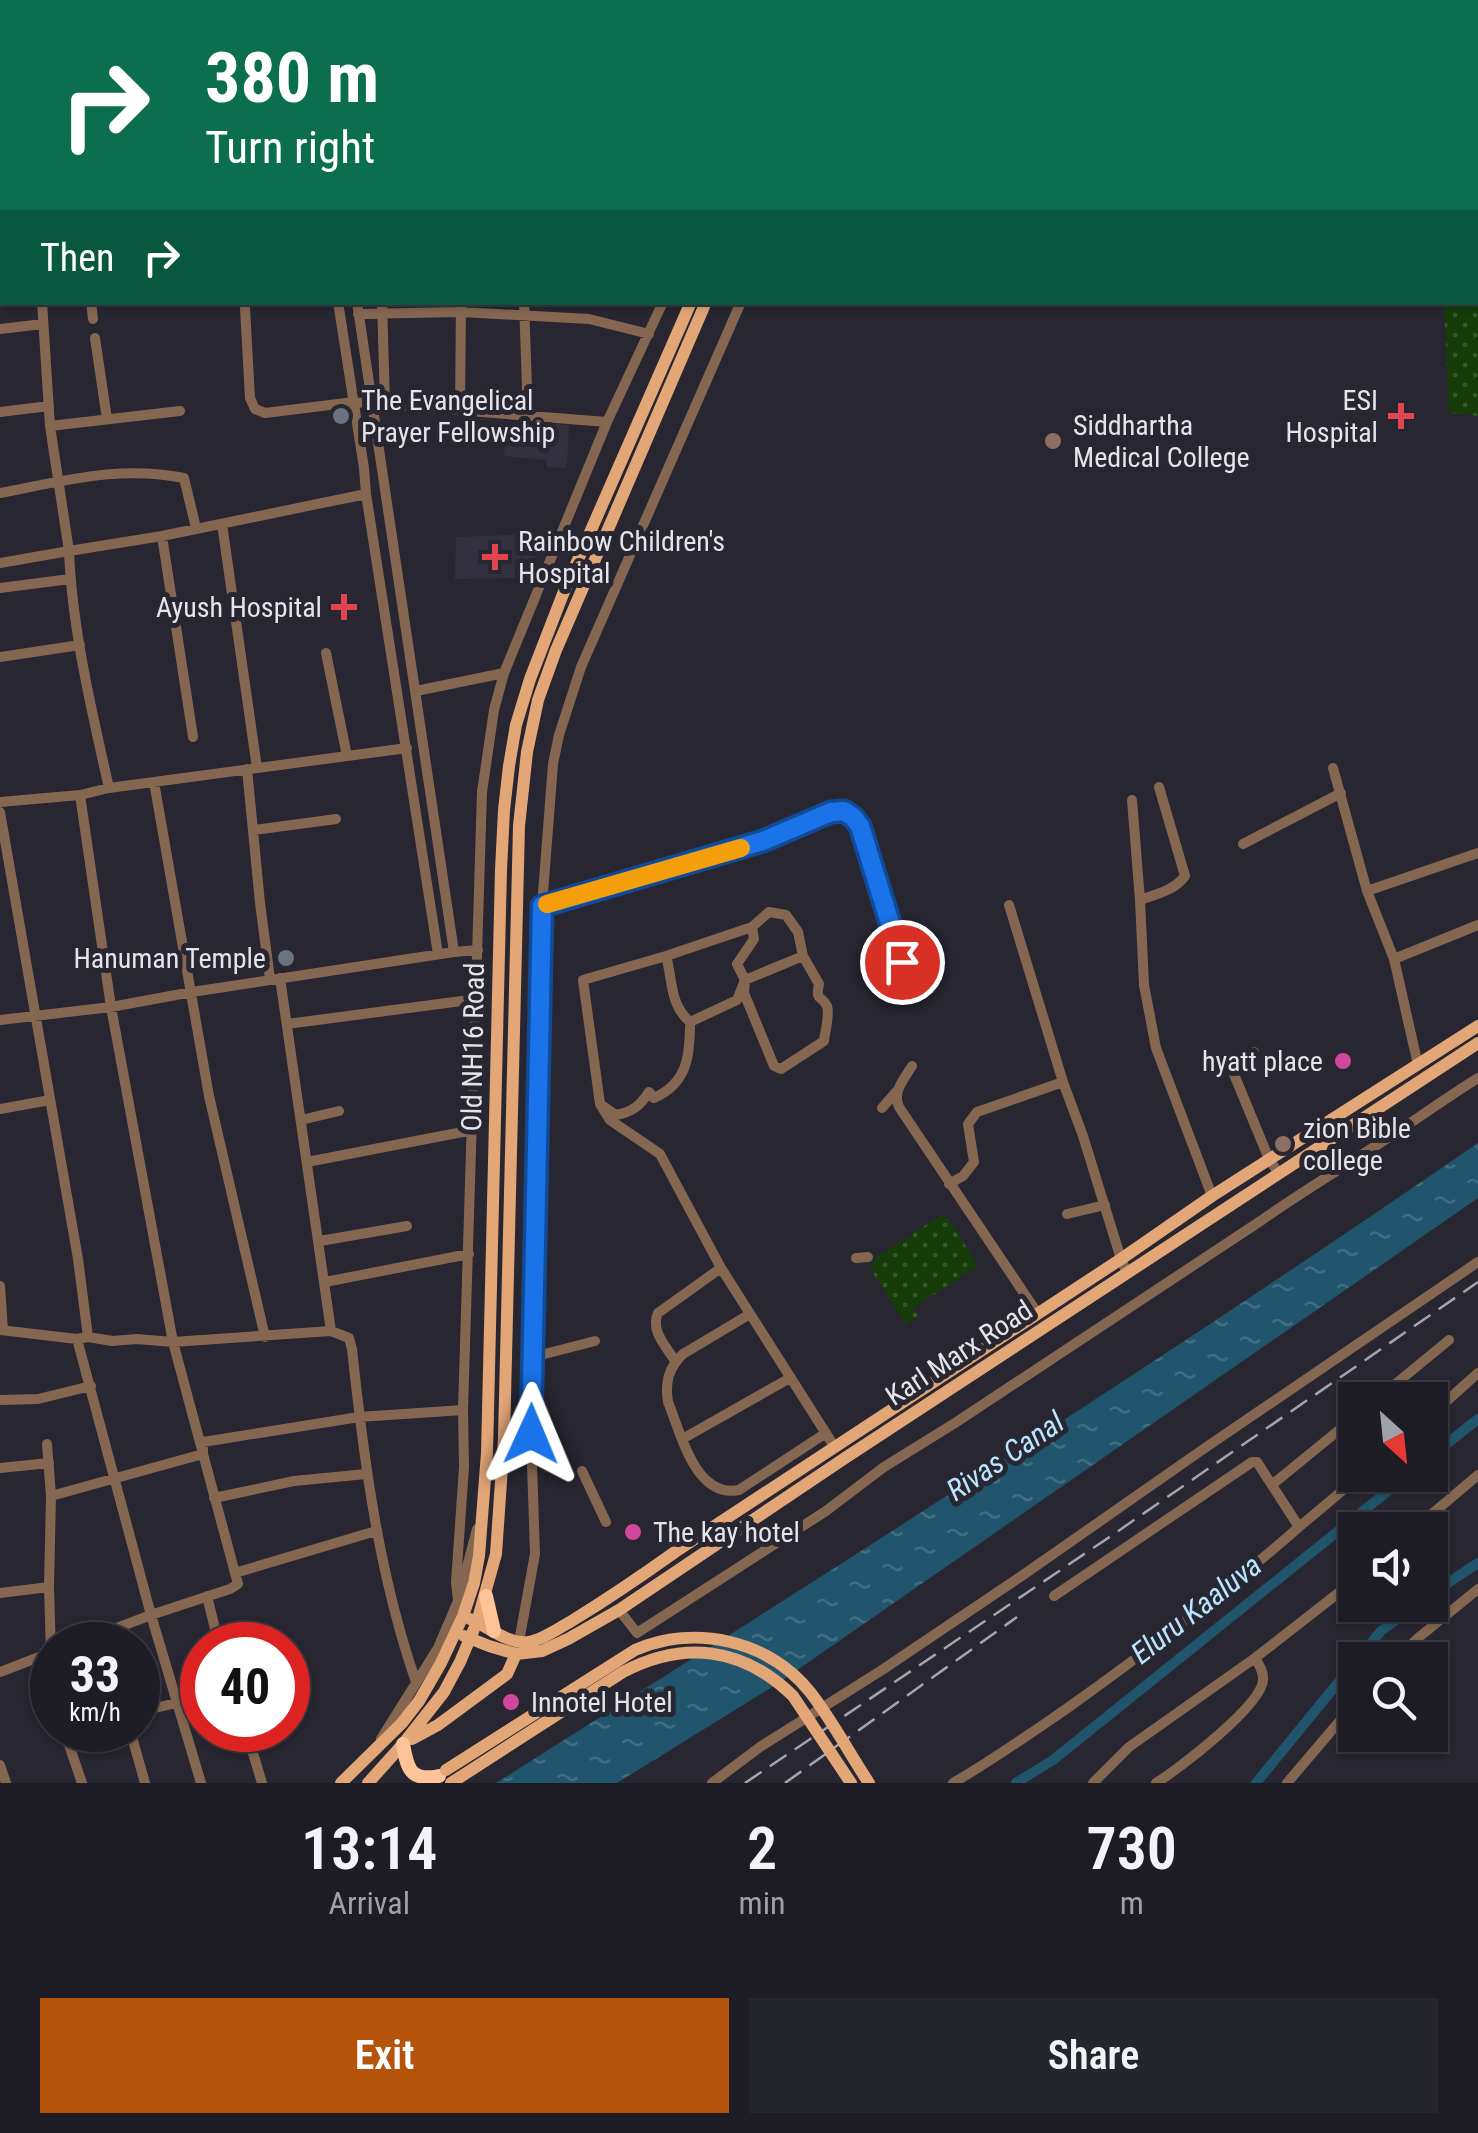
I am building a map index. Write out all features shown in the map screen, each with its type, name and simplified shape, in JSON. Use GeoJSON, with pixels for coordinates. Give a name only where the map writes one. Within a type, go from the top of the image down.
{"type":"FeatureCollection","features":[{"type":"Feature","properties":{"kind":"highway"},"geometry":{"type":"LineString","coordinates":[[486,1596],[494,1631]]}},
{"type":"Feature","properties":{"kind":"highway"},"geometry":{"type":"LineString","coordinates":[[403,1744],[406,1764],[414,1774],[426,1779],[441,1778]]}},
{"type":"Feature","properties":{"kind":"main road","name":"Old NH16 Road"},"geometry":{"type":"LineString","coordinates":[[341,1783],[370,1757],[419,1701],[463,1616],[477,1569],[488,1453],[502,870],[509,766],[516,725],[542,643],[690,305]]}},
{"type":"Feature","properties":{"kind":"main road","name":"Old NH16 Road"},"geometry":{"type":"LineString","coordinates":[[368,1783],[444,1692],[477,1622],[496,1554],[504,1438],[519,826],[527,752],[538,700],[705,305]]}},
{"type":"Feature","properties":{"kind":"main road","name":"Karl Marx Road"},"geometry":{"type":"LineString","coordinates":[[517,1648],[542,1651],[619,1610],[834,1446],[933,1391],[1212,1196],[1418,1065],[1475,1036]]}},
{"type":"Feature","properties":{"kind":"main road","name":"Karl Marx Road"},"geometry":{"type":"LineString","coordinates":[[517,1648],[586,1613],[752,1511],[933,1391],[1127,1273],[1279,1174],[1475,1036]]}},
{"type":"Feature","properties":{"kind":"main road"},"geometry":{"type":"LineString","coordinates":[[463,1616],[517,1648]]}},
{"type":"Feature","properties":{"kind":"main road"},"geometry":{"type":"LineString","coordinates":[[456,1631],[517,1648]]}},
{"type":"Feature","properties":{"kind":"main road"},"geometry":{"type":"LineString","coordinates":[[441,1778],[634,1650],[654,1642],[692,1636],[757,1651],[791,1674],[808,1690],[869,1783]]}},
{"type":"Feature","properties":{"kind":"main road"},"geometry":{"type":"LineString","coordinates":[[403,1744],[438,1726],[507,1674],[517,1648]]}},
{"type":"Feature","properties":{"kind":"main road"},"geometry":{"type":"LineString","coordinates":[[441,1778],[645,1660],[694,1652],[746,1662],[782,1686],[851,1783]]}},
{"type":"Feature","properties":{"kind":"street"},"geometry":{"type":"LineString","coordinates":[[42,305],[50,426],[70,578],[107,780]]}},
{"type":"Feature","properties":{"kind":"street"},"geometry":{"type":"LineString","coordinates":[[91,305],[93,319]]}},
{"type":"Feature","properties":{"kind":"street"},"geometry":{"type":"LineString","coordinates":[[338,305],[438,954]]}},
{"type":"Feature","properties":{"kind":"street"},"geometry":{"type":"LineString","coordinates":[[524,305],[528,416]]}},
{"type":"Feature","properties":{"kind":"street"},"geometry":{"type":"LineString","coordinates":[[458,1601],[482,792],[490,727],[504,673],[608,422],[662,305]]}},
{"type":"Feature","properties":{"kind":"street"},"geometry":{"type":"LineString","coordinates":[[517,1648],[535,1554],[531,1434],[542,906],[553,764],[574,685],[597,628],[739,305]]}},
{"type":"Feature","properties":{"kind":"street"},"geometry":{"type":"LineString","coordinates":[[382,307],[385,404]]}},
{"type":"Feature","properties":{"kind":"street"},"geometry":{"type":"LineString","coordinates":[[460,307],[460,410]]}},
{"type":"Feature","properties":{"kind":"street"},"geometry":{"type":"LineString","coordinates":[[454,952],[357,308],[460,307],[524,316],[589,319],[649,334]]}},
{"type":"Feature","properties":{"kind":"street"},"geometry":{"type":"LineString","coordinates":[[244,308],[250,398],[255,409],[265,412],[354,402],[608,422]]}},
{"type":"Feature","properties":{"kind":"street"},"geometry":{"type":"LineString","coordinates":[[0,330],[43,324]]}},
{"type":"Feature","properties":{"kind":"street"},"geometry":{"type":"LineString","coordinates":[[95,338],[107,419]]}},
{"type":"Feature","properties":{"kind":"street"},"geometry":{"type":"LineString","coordinates":[[0,412],[49,406]]}},
{"type":"Feature","properties":{"kind":"street"},"geometry":{"type":"LineString","coordinates":[[50,426],[180,411]]}},
{"type":"Feature","properties":{"kind":"street"},"geometry":{"type":"LineString","coordinates":[[0,493],[120,472],[154,472],[184,478],[196,528]]}},
{"type":"Feature","properties":{"kind":"street"},"geometry":{"type":"LineString","coordinates":[[0,563],[162,536],[366,494]]}},
{"type":"Feature","properties":{"kind":"street"},"geometry":{"type":"LineString","coordinates":[[222,524],[252,769],[260,903],[287,1024],[331,1331]]}},
{"type":"Feature","properties":{"kind":"street"},"geometry":{"type":"LineString","coordinates":[[162,536],[193,737]]}},
{"type":"Feature","properties":{"kind":"street"},"geometry":{"type":"LineString","coordinates":[[0,588],[70,578]]}},
{"type":"Feature","properties":{"kind":"street"},"geometry":{"type":"LineString","coordinates":[[0,657],[80,645]]}},
{"type":"Feature","properties":{"kind":"street"},"geometry":{"type":"LineString","coordinates":[[326,653],[346,756]]}},
{"type":"Feature","properties":{"kind":"street"},"geometry":{"type":"LineString","coordinates":[[396,682],[415,685],[504,673]]}},
{"type":"Feature","properties":{"kind":"street"},"geometry":{"type":"LineString","coordinates":[[0,802],[80,795],[107,780],[154,782],[407,748]]}},
{"type":"Feature","properties":{"kind":"street"},"geometry":{"type":"LineString","coordinates":[[1334,768],[1368,890],[1394,960],[1418,1065]]}},
{"type":"Feature","properties":{"kind":"street"},"geometry":{"type":"LineString","coordinates":[[154,782],[209,1096],[265,1337]]}},
{"type":"Feature","properties":{"kind":"street"},"geometry":{"type":"LineString","coordinates":[[1140,900],[1173,887],[1184,876],[1159,787]]}},
{"type":"Feature","properties":{"kind":"street"},"geometry":{"type":"LineString","coordinates":[[1243,844],[1341,793]]}},
{"type":"Feature","properties":{"kind":"street"},"geometry":{"type":"LineString","coordinates":[[80,795],[111,1008],[173,1342],[238,1584],[133,1622]]}},
{"type":"Feature","properties":{"kind":"street"},"geometry":{"type":"LineString","coordinates":[[1132,800],[1144,985],[1156,1048],[1212,1196]]}},
{"type":"Feature","properties":{"kind":"street"},"geometry":{"type":"LineString","coordinates":[[542,906],[763,841],[806,821],[844,811],[860,826],[911,991]]}},
{"type":"Feature","properties":{"kind":"street"},"geometry":{"type":"LineString","coordinates":[[0,812],[78,1259],[83,1338],[91,1386],[200,1783]]}},
{"type":"Feature","properties":{"kind":"street"},"geometry":{"type":"LineString","coordinates":[[254,830],[336,818]]}},
{"type":"Feature","properties":{"kind":"street"},"geometry":{"type":"LineString","coordinates":[[1368,890],[1478,853]]}},
{"type":"Feature","properties":{"kind":"street"},"geometry":{"type":"LineString","coordinates":[[1009,905],[1127,1273]]}},
{"type":"Feature","properties":{"kind":"street"},"geometry":{"type":"LineString","coordinates":[[752,928],[754,939],[737,964],[745,980],[744,993],[774,1066],[781,1069],[824,1041],[828,1011],[819,999],[819,984],[803,956],[798,932],[786,915],[769,912],[752,928],[583,980],[600,1104],[610,1120],[660,1154],[721,1268],[834,1446]]}},
{"type":"Feature","properties":{"kind":"street"},"geometry":{"type":"LineString","coordinates":[[1394,960],[1478,926]]}},
{"type":"Feature","properties":{"kind":"street"},"geometry":{"type":"LineString","coordinates":[[0,1020],[111,1008],[275,978],[478,950]]}},
{"type":"Feature","properties":{"kind":"street"},"geometry":{"type":"LineString","coordinates":[[666,956],[671,992],[680,1013],[690,1022]]}},
{"type":"Feature","properties":{"kind":"street"},"geometry":{"type":"LineString","coordinates":[[690,1022],[737,1000],[745,980],[803,956]]}},
{"type":"Feature","properties":{"kind":"street"},"geometry":{"type":"LineString","coordinates":[[287,1024],[477,999]]}},
{"type":"Feature","properties":{"kind":"street"},"geometry":{"type":"LineString","coordinates":[[600,1104],[616,1114],[630,1112],[649,1092],[654,1098],[677,1084],[688,1059],[690,1022]]}},
{"type":"Feature","properties":{"kind":"street"},"geometry":{"type":"LineString","coordinates":[[1254,1052],[1231,1067],[1279,1174]]}},
{"type":"Feature","properties":{"kind":"street"},"geometry":{"type":"LineString","coordinates":[[882,1108],[912,1066]]}},
{"type":"Feature","properties":{"kind":"street"},"geometry":{"type":"LineString","coordinates":[[619,1610],[637,1633],[1478,1078]]}},
{"type":"Feature","properties":{"kind":"street"},"geometry":{"type":"LineString","coordinates":[[949,1184],[963,1176],[974,1162],[968,1124],[977,1112],[1063,1082]]}},
{"type":"Feature","properties":{"kind":"street"},"geometry":{"type":"LineString","coordinates":[[897,1091],[899,1107],[1038,1314]]}},
{"type":"Feature","properties":{"kind":"street"},"geometry":{"type":"LineString","coordinates":[[0,1109],[50,1100]]}},
{"type":"Feature","properties":{"kind":"street"},"geometry":{"type":"LineString","coordinates":[[300,1120],[338,1111]]}},
{"type":"Feature","properties":{"kind":"street"},"geometry":{"type":"LineString","coordinates":[[307,1162],[473,1130]]}},
{"type":"Feature","properties":{"kind":"street"},"geometry":{"type":"LineString","coordinates":[[1068,1214],[1105,1205]]}},
{"type":"Feature","properties":{"kind":"street"},"geometry":{"type":"LineString","coordinates":[[320,1241],[407,1226]]}},
{"type":"Feature","properties":{"kind":"street"},"geometry":{"type":"LineString","coordinates":[[326,1282],[469,1254]]}},
{"type":"Feature","properties":{"kind":"street"},"geometry":{"type":"LineString","coordinates":[[712,1783],[1007,1586],[1478,1262]]}},
{"type":"Feature","properties":{"kind":"street"},"geometry":{"type":"LineString","coordinates":[[676,1361],[655,1329],[658,1313],[721,1268]]}},
{"type":"Feature","properties":{"kind":"street"},"geometry":{"type":"LineString","coordinates":[[0,1286],[2,1330],[173,1342],[331,1331],[349,1338],[376,1531],[416,1682]]}},
{"type":"Feature","properties":{"kind":"street"},"geometry":{"type":"LineString","coordinates":[[750,1314],[694,1346],[676,1361],[667,1377],[668,1402],[699,1475],[719,1490],[739,1490],[826,1433]]}},
{"type":"Feature","properties":{"kind":"street"},"geometry":{"type":"LineString","coordinates":[[1398,1382],[1449,1340]]}},
{"type":"Feature","properties":{"kind":"street"},"geometry":{"type":"LineString","coordinates":[[533,1356],[595,1341]]}},
{"type":"Feature","properties":{"kind":"street"},"geometry":{"type":"LineString","coordinates":[[1448,1400],[1478,1373]]}},
{"type":"Feature","properties":{"kind":"street"},"geometry":{"type":"LineString","coordinates":[[684,1438],[790,1378]]}},
{"type":"Feature","properties":{"kind":"street"},"geometry":{"type":"LineString","coordinates":[[0,1400],[38,1399],[91,1386]]}},
{"type":"Feature","properties":{"kind":"street"},"geometry":{"type":"LineString","coordinates":[[203,1454],[203,1442],[359,1417],[463,1410]]}},
{"type":"Feature","properties":{"kind":"street"},"geometry":{"type":"LineString","coordinates":[[1273,1484],[1338,1431]]}},
{"type":"Feature","properties":{"kind":"street"},"geometry":{"type":"LineString","coordinates":[[47,1444],[52,1496],[51,1622]]}},
{"type":"Feature","properties":{"kind":"street"},"geometry":{"type":"LineString","coordinates":[[52,1496],[203,1454]]}},
{"type":"Feature","properties":{"kind":"street"},"geometry":{"type":"LineString","coordinates":[[1054,1596],[1256,1460],[1299,1527]]}},
{"type":"Feature","properties":{"kind":"street"},"geometry":{"type":"LineString","coordinates":[[0,1468],[49,1463]]}},
{"type":"Feature","properties":{"kind":"street"},"geometry":{"type":"LineString","coordinates":[[582,1471],[606,1522]]}},
{"type":"Feature","properties":{"kind":"street"},"geometry":{"type":"LineString","coordinates":[[214,1498],[294,1480],[366,1474]]}},
{"type":"Feature","properties":{"kind":"street"},"geometry":{"type":"LineString","coordinates":[[1434,1512],[1478,1475]]}},
{"type":"Feature","properties":{"kind":"street"},"geometry":{"type":"LineString","coordinates":[[953,1783],[1168,1636],[1340,1492]]}},
{"type":"Feature","properties":{"kind":"street"},"geometry":{"type":"LineString","coordinates":[[370,1757],[438,1648],[458,1601],[484,1503]]}},
{"type":"Feature","properties":{"kind":"street"},"geometry":{"type":"LineString","coordinates":[[235,1573],[376,1531]]}},
{"type":"Feature","properties":{"kind":"street"},"geometry":{"type":"LineString","coordinates":[[0,1593],[49,1587]]}},
{"type":"Feature","properties":{"kind":"street"},"geometry":{"type":"LineString","coordinates":[[1414,1642],[1478,1589]]}},
{"type":"Feature","properties":{"kind":"street"},"geometry":{"type":"LineString","coordinates":[[1095,1782],[1128,1746],[1255,1658],[1338,1593]]}},
{"type":"Feature","properties":{"kind":"street"},"geometry":{"type":"LineString","coordinates":[[206,1596],[213,1622]]}},
{"type":"Feature","properties":{"kind":"street"},"geometry":{"type":"LineString","coordinates":[[1156,1783],[1212,1741],[1249,1704],[1263,1685],[1264,1676],[1255,1658]]}},
{"type":"Feature","properties":{"kind":"street"},"geometry":{"type":"LineString","coordinates":[[0,1672],[30,1661]]}},
{"type":"Feature","properties":{"kind":"street"},"geometry":{"type":"LineString","coordinates":[[160,1707],[176,1703]]}},
{"type":"Feature","properties":{"kind":"street"},"geometry":{"type":"LineString","coordinates":[[1286,1783],[1338,1723]]}},
{"type":"Feature","properties":{"kind":"street"},"geometry":{"type":"LineString","coordinates":[[71,1752],[80,1782]]}},
{"type":"Feature","properties":{"kind":"street"},"geometry":{"type":"LineString","coordinates":[[136,1752],[145,1783]]}},
{"type":"Feature","properties":{"kind":"street"},"geometry":{"type":"LineString","coordinates":[[253,1752],[262,1783]]}},
{"type":"Feature","properties":{"kind":"street"},"geometry":{"type":"LineString","coordinates":[[0,1765],[6,1783]]}},
{"type":"Feature","properties":{"kind":"shaded area"},"geometry":{"type":"Polygon","coordinates":[[[506,423],[569,425],[567,468],[547,467],[546,460],[504,456],[506,423]]]}},
{"type":"Feature","properties":{"kind":"shaded area","name":"Rainbow Children's Hospital"},"geometry":{"type":"Polygon","coordinates":[[[536,534],[534,578],[455,579],[456,537],[536,534]]]}},
{"type":"Feature","properties":{"kind":"green space"},"geometry":{"type":"Polygon","coordinates":[[[1444,305],[1478,305],[1478,416],[1449,413],[1444,305]]]}},
{"type":"Feature","properties":{"kind":"green space"},"geometry":{"type":"Polygon","coordinates":[[[941,1215],[949,1219],[978,1266],[913,1308],[918,1316],[906,1324],[871,1270],[875,1258],[941,1215]]]}},
{"type":"Feature","properties":{"kind":"water"},"geometry":{"type":"Polygon","coordinates":[[[1478,1143],[1478,1198],[777,1684],[617,1783],[496,1783],[1113,1388],[1478,1143]]]}},
{"type":"Feature","properties":{"kind":"waterway","name":"Eluru Kaaluva"},"geometry":{"type":"LineString","coordinates":[[1448,1443],[1478,1419]]}},
{"type":"Feature","properties":{"kind":"waterway","name":"Eluru Kaaluva"},"geometry":{"type":"LineString","coordinates":[[1016,1783],[1053,1760],[1387,1492]]}},
{"type":"Feature","properties":{"kind":"waterway"},"geometry":{"type":"LineString","coordinates":[[1448,1583],[1478,1563]]}},
{"type":"Feature","properties":{"kind":"waterway"},"geometry":{"type":"LineString","coordinates":[[1372,1642],[1393,1622]]}},
{"type":"Feature","properties":{"kind":"waterway"},"geometry":{"type":"LineString","coordinates":[[1256,1783],[1338,1683]]}},
{"type":"Feature","properties":{"kind":"railway"},"geometry":{"type":"LineString","coordinates":[[745,1783],[1478,1282]]}},
{"type":"Feature","properties":{"kind":"railway"},"geometry":{"type":"LineString","coordinates":[[785,1783],[1017,1617]]}},
{"type":"Feature","properties":{"kind":"slow traffic"},"geometry":{"type":"LineString","coordinates":[[547,904],[741,848]]}},
{"type":"Feature","properties":{"kind":"place","name":"The Evangelical Prayer Fellowship"},"geometry":{"type":"Point","coordinates":[341,416]}},
{"type":"Feature","properties":{"kind":"place","name":"ESI Hospital"},"geometry":{"type":"Point","coordinates":[1401,416]}},
{"type":"Feature","properties":{"kind":"place","name":"Siddhartha Medical College"},"geometry":{"type":"Point","coordinates":[1053,441]}},
{"type":"Feature","properties":{"kind":"place","name":"Rainbow Children's Hospital"},"geometry":{"type":"Point","coordinates":[495,557]}},
{"type":"Feature","properties":{"kind":"place","name":"Ayush Hospital"},"geometry":{"type":"Point","coordinates":[344,607]}},
{"type":"Feature","properties":{"kind":"place","name":"Hanuman Temple"},"geometry":{"type":"Point","coordinates":[286,958]}},
{"type":"Feature","properties":{"kind":"place","name":"hyatt place"},"geometry":{"type":"Point","coordinates":[1343,1061]}},
{"type":"Feature","properties":{"kind":"place","name":"zion Bible college"},"geometry":{"type":"Point","coordinates":[1283,1144]}},
{"type":"Feature","properties":{"kind":"place","name":"The kay hotel"},"geometry":{"type":"Point","coordinates":[633,1532]}},
{"type":"Feature","properties":{"kind":"place","name":"Innotel Hotel"},"geometry":{"type":"Point","coordinates":[511,1702]}},
{"type":"Feature","properties":{"kind":"route"},"geometry":{"type":"LineString","coordinates":[[531,1434],[542,906],[763,841],[806,821],[844,811],[860,826],[902,962]]}},
{"type":"Feature","properties":{"kind":"water label","name":"Rivas Canal"},"geometry":{"type":"Point","coordinates":[1005,1456]}}]}
